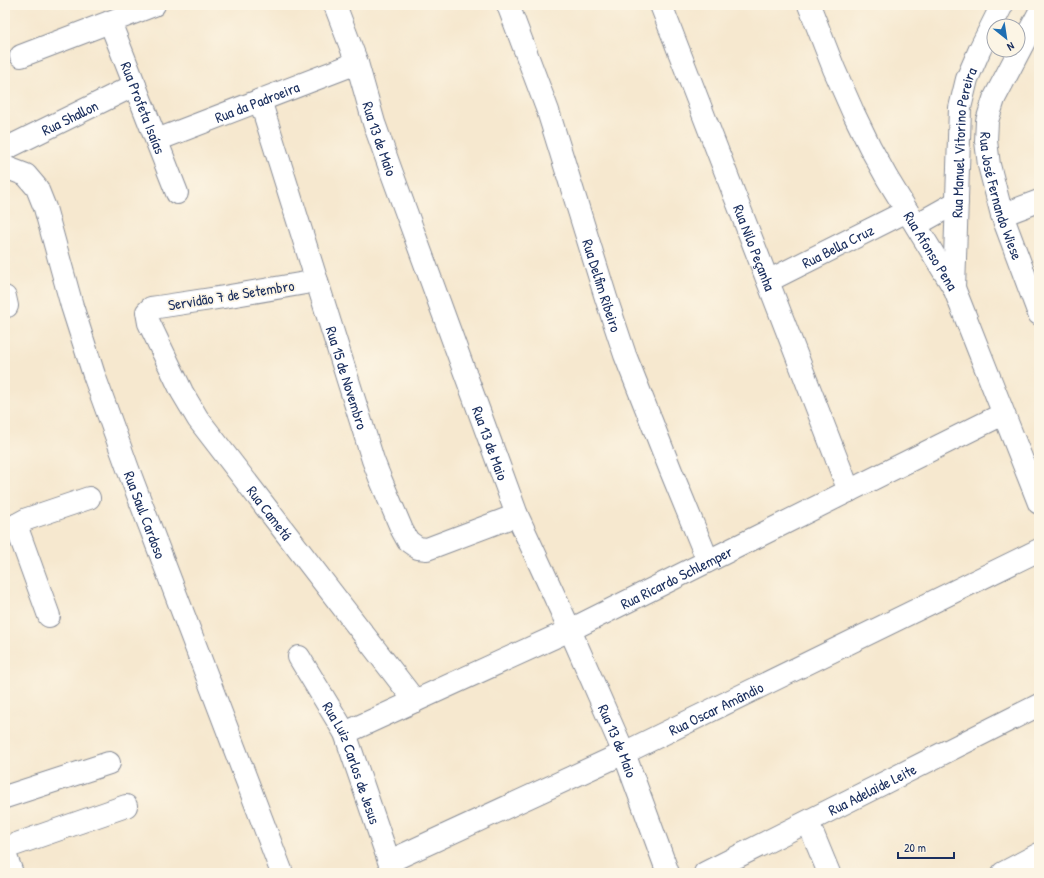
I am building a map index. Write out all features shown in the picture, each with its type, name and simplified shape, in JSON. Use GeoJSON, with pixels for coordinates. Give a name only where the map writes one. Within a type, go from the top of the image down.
{"type":"FeatureCollection","features":[{"type":"Feature","properties":{"kind":"street"},"geometry":{"type":"LineString","coordinates":[[21,56],[154,5]]}},
{"type":"Feature","properties":{"kind":"street","name":"Rua 13 de Maio"},"geometry":{"type":"LineString","coordinates":[[335,5],[357,63],[374,123],[390,168],[517,515],[624,753],[668,873]]}},
{"type":"Feature","properties":{"kind":"street","name":"Rua Delfim Ribeiro"},"geometry":{"type":"LineString","coordinates":[[508,5],[548,111],[625,355],[670,471],[708,561]]}},
{"type":"Feature","properties":{"kind":"street","name":"Rua Nilo Peçanha"},"geometry":{"type":"LineString","coordinates":[[661,5],[849,491]]}},
{"type":"Feature","properties":{"kind":"street","name":"Rua Afonso Pena"},"geometry":{"type":"LineString","coordinates":[[809,5],[834,69],[853,112],[884,172],[954,288],[1039,503]]}},
{"type":"Feature","properties":{"kind":"street","name":"Rua Manuel Vitorino Pereira"},"geometry":{"type":"LineString","coordinates":[[954,288],[960,108],[967,79],[1002,5]]}},
{"type":"Feature","properties":{"kind":"street","name":"Rua José Fernando Wiese"},"geometry":{"type":"LineString","coordinates":[[1039,13],[994,99],[987,122],[986,141],[989,165],[1002,215],[1039,314]]}},
{"type":"Feature","properties":{"kind":"street","name":"Rua Profeta Isaías"},"geometry":{"type":"LineString","coordinates":[[110,22],[177,193]]}},
{"type":"Feature","properties":{"kind":"street","name":"Rua da Padroeira"},"geometry":{"type":"LineString","coordinates":[[157,140],[357,63]]}},
{"type":"Feature","properties":{"kind":"street","name":"Rua Shallon"},"geometry":{"type":"LineString","coordinates":[[5,149],[135,85]]}},
{"type":"Feature","properties":{"kind":"street","name":"Rua 15 de Novembro"},"geometry":{"type":"LineString","coordinates":[[260,100],[373,460],[408,541],[418,548],[427,549],[517,515]]}},
{"type":"Feature","properties":{"kind":"street","name":"Rua Saul Cardoso"},"geometry":{"type":"LineString","coordinates":[[5,167],[26,175],[37,188],[45,208],[72,306],[96,383],[282,873]]}},
{"type":"Feature","properties":{"kind":"street"},"geometry":{"type":"LineString","coordinates":[[1002,215],[1039,201]]}},
{"type":"Feature","properties":{"kind":"street","name":"Rua Bella Cruz"},"geometry":{"type":"LineString","coordinates":[[768,281],[912,218],[957,202]]}},
{"type":"Feature","properties":{"kind":"street","name":"Servidão 7 de Setembro"},"geometry":{"type":"LineString","coordinates":[[147,312],[158,306],[224,297],[317,281]]}},
{"type":"Feature","properties":{"kind":"street","name":"Rua Cametá"},"geometry":{"type":"LineString","coordinates":[[147,312],[149,323],[182,392],[198,419],[415,701]]}},
{"type":"Feature","properties":{"kind":"street","name":"Rua Ricardo Schlemper"},"geometry":{"type":"LineString","coordinates":[[345,733],[570,630],[1003,414]]}},
{"type":"Feature","properties":{"kind":"street"},"geometry":{"type":"LineString","coordinates":[[49,616],[11,527],[27,519],[90,498]]}},
{"type":"Feature","properties":{"kind":"street","name":"Rua Oscar Amândio"},"geometry":{"type":"LineString","coordinates":[[391,867],[1039,550]]}},
{"type":"Feature","properties":{"kind":"street","name":"Rua Luiz Carlos de Jesus"},"geometry":{"type":"LineString","coordinates":[[299,657],[345,733],[391,867]]}},
{"type":"Feature","properties":{"kind":"street","name":"Rua Adelaide Leite"},"geometry":{"type":"LineString","coordinates":[[705,873],[1039,705]]}},
{"type":"Feature","properties":{"kind":"street"},"geometry":{"type":"LineString","coordinates":[[5,797],[109,763]]}},
{"type":"Feature","properties":{"kind":"street"},"geometry":{"type":"LineString","coordinates":[[5,848],[126,806]]}},
{"type":"Feature","properties":{"kind":"street"},"geometry":{"type":"LineString","coordinates":[[808,822],[829,873]]}},
{"type":"Feature","properties":{"kind":"street"},"geometry":{"type":"LineString","coordinates":[[5,854],[12,873]]}},
{"type":"Feature","properties":{"kind":"street"},"geometry":{"type":"LineString","coordinates":[[1003,873],[1039,854]]}}]}
